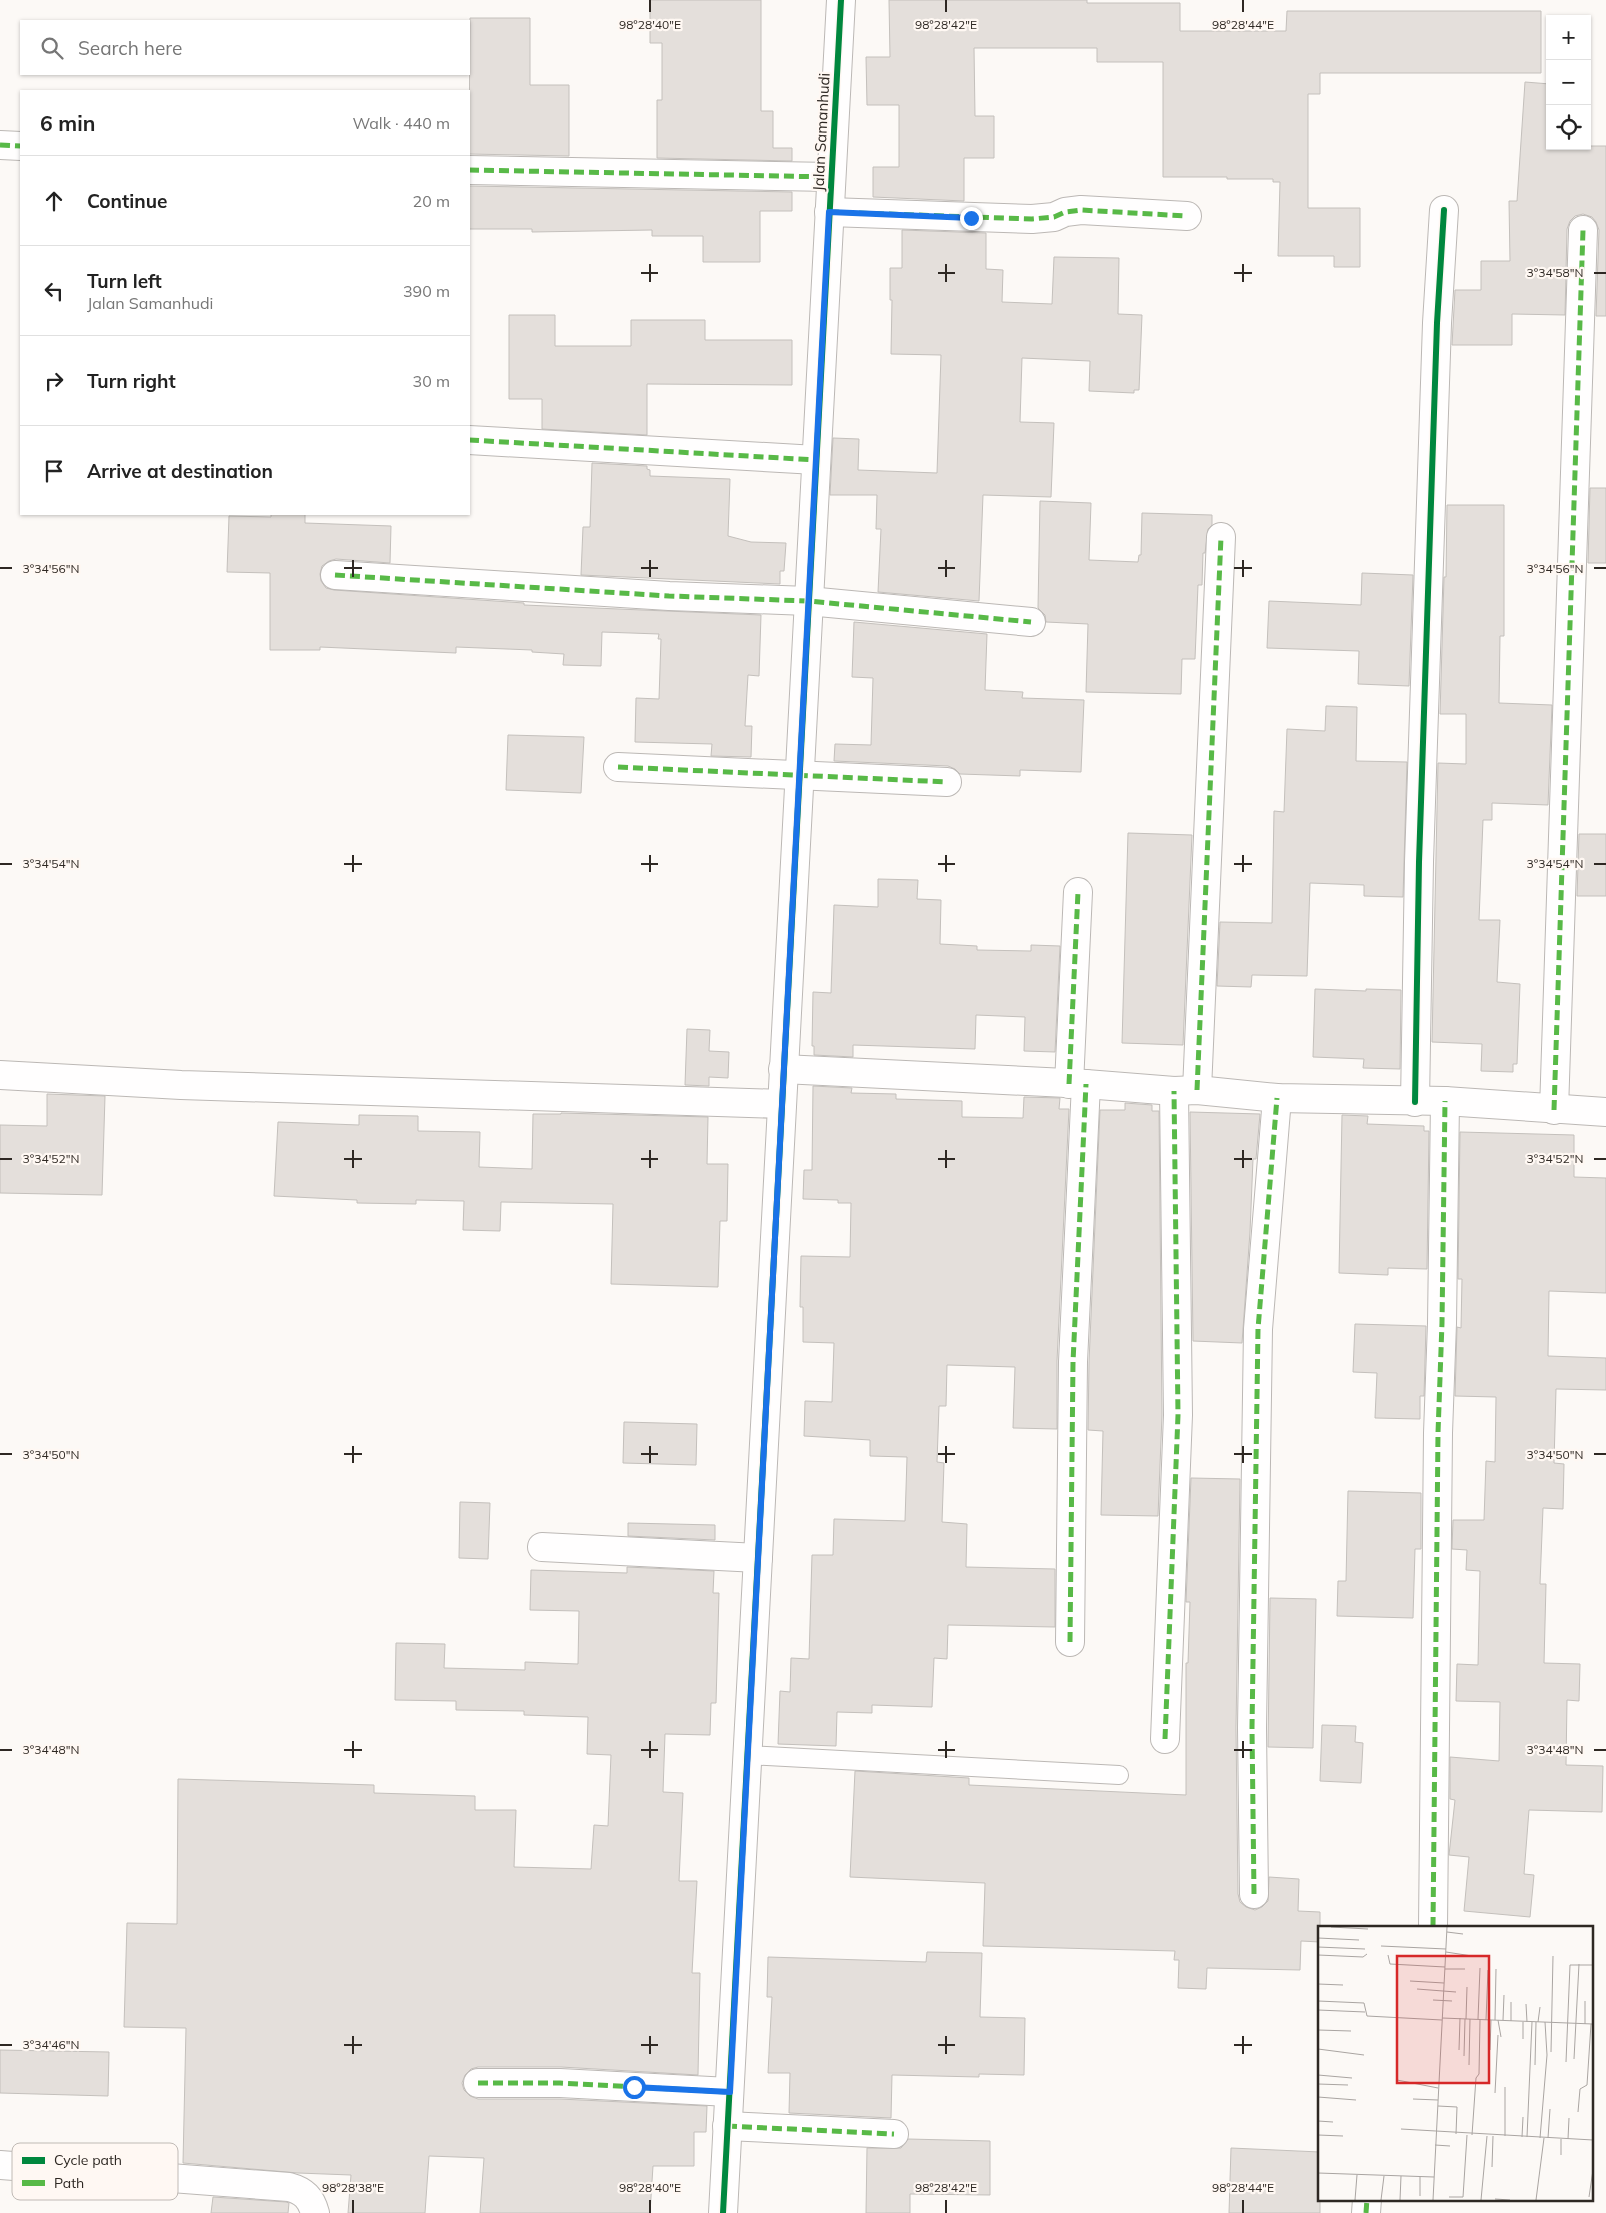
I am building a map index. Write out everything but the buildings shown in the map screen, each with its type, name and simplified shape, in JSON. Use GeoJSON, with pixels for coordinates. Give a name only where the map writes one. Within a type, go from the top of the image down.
{"type":"FeatureCollection","features":[{"type":"Feature","properties":{"kind":"street","name":"Jalan Samanhudi"},"geometry":{"type":"LineString","coordinates":[[723,2213],[840,0]]}},
{"type":"Feature","properties":{"kind":"street"},"geometry":{"type":"LineString","coordinates":[[0,144],[20,146]]}},
{"type":"Feature","properties":{"kind":"street"},"geometry":{"type":"LineString","coordinates":[[470,170],[831,177]]}},
{"type":"Feature","properties":{"kind":"street"},"geometry":{"type":"LineString","coordinates":[[829,212],[1032,219],[1054,217],[1065,212],[1081,210],[1187,216]]}},
{"type":"Feature","properties":{"kind":"street"},"geometry":{"type":"LineString","coordinates":[[1415,1102],[1419,862],[1437,323],[1444,210]]}},
{"type":"Feature","properties":{"kind":"street"},"geometry":{"type":"LineString","coordinates":[[1554,1110],[1584,230]]}},
{"type":"Feature","properties":{"kind":"street"},"geometry":{"type":"LineString","coordinates":[[470,440],[816,460]]}},
{"type":"Feature","properties":{"kind":"street"},"geometry":{"type":"LineString","coordinates":[[1165,1740],[1178,1415],[1186,1090],[1221,537]]}},
{"type":"Feature","properties":{"kind":"street"},"geometry":{"type":"LineString","coordinates":[[335,575],[669,596],[808,601],[1031,622]]}},
{"type":"Feature","properties":{"kind":"street"},"geometry":{"type":"LineString","coordinates":[[618,767],[947,782]]}},
{"type":"Feature","properties":{"kind":"street"},"geometry":{"type":"LineString","coordinates":[[1070,1642],[1078,892]]}},
{"type":"Feature","properties":{"kind":"street"},"geometry":{"type":"LineString","coordinates":[[783,1069],[1186,1090],[1277,1098],[1415,1102],[1445,1101],[1554,1110],[1606,1112]]}},
{"type":"Feature","properties":{"kind":"street"},"geometry":{"type":"LineString","coordinates":[[0,1076],[181,1085],[782,1104]]}},
{"type":"Feature","properties":{"kind":"street"},"geometry":{"type":"LineString","coordinates":[[1254,1894],[1252,1728],[1258,1329],[1277,1098]]}},
{"type":"Feature","properties":{"kind":"street"},"geometry":{"type":"LineString","coordinates":[[1432,1926],[1438,1433],[1442,1323],[1445,1101]]}},
{"type":"Feature","properties":{"kind":"street"},"geometry":{"type":"LineString","coordinates":[[542,1547],[758,1558]]}},
{"type":"Feature","properties":{"kind":"street"},"geometry":{"type":"LineString","coordinates":[[478,2083],[560,2083],[730,2092]]}},
{"type":"Feature","properties":{"kind":"street"},"geometry":{"type":"LineString","coordinates":[[727,2126],[894,2134]]}},
{"type":"Feature","properties":{"kind":"street"},"geometry":{"type":"LineString","coordinates":[[178,2178],[289,2186],[306,2194],[312,2201],[315,2213]]}},
{"type":"Feature","properties":{"kind":"street"},"geometry":{"type":"LineString","coordinates":[[1366,2213],[1367,2200]]}},
{"type":"Feature","properties":{"kind":"lane"},"geometry":{"type":"LineString","coordinates":[[747,1755],[1119,1775]]}},
{"type":"Feature","properties":{"kind":"marked path"},"geometry":{"type":"LineString","coordinates":[[0,145],[20,146]]}},
{"type":"Feature","properties":{"kind":"marked path"},"geometry":{"type":"LineString","coordinates":[[470,170],[831,177]]}},
{"type":"Feature","properties":{"kind":"marked path"},"geometry":{"type":"LineString","coordinates":[[829,212],[1032,219],[1054,217],[1065,212],[1081,210],[1187,216]]}},
{"type":"Feature","properties":{"kind":"marked path"},"geometry":{"type":"LineString","coordinates":[[1554,1110],[1583,230]]}},
{"type":"Feature","properties":{"kind":"marked path"},"geometry":{"type":"LineString","coordinates":[[470,440],[816,460]]}},
{"type":"Feature","properties":{"kind":"marked path"},"geometry":{"type":"LineString","coordinates":[[1197,1090],[1221,537]]}},
{"type":"Feature","properties":{"kind":"marked path"},"geometry":{"type":"LineString","coordinates":[[335,575],[669,596],[808,601],[1031,622]]}},
{"type":"Feature","properties":{"kind":"marked path"},"geometry":{"type":"LineString","coordinates":[[618,767],[947,782]]}},
{"type":"Feature","properties":{"kind":"marked path"},"geometry":{"type":"LineString","coordinates":[[1069,1084],[1078,892]]}},
{"type":"Feature","properties":{"kind":"marked path"},"geometry":{"type":"LineString","coordinates":[[1070,1642],[1073,1362],[1086,1084]]}},
{"type":"Feature","properties":{"kind":"marked path"},"geometry":{"type":"LineString","coordinates":[[1165,1739],[1178,1415],[1174,1091]]}},
{"type":"Feature","properties":{"kind":"marked path"},"geometry":{"type":"LineString","coordinates":[[1254,1894],[1252,1728],[1258,1329],[1277,1098]]}},
{"type":"Feature","properties":{"kind":"marked path"},"geometry":{"type":"LineString","coordinates":[[1433,1926],[1438,1433],[1442,1323],[1445,1101]]}},
{"type":"Feature","properties":{"kind":"marked path"},"geometry":{"type":"LineString","coordinates":[[478,2083],[560,2083],[729,2092]]}},
{"type":"Feature","properties":{"kind":"marked path"},"geometry":{"type":"LineString","coordinates":[[727,2126],[894,2134]]}},
{"type":"Feature","properties":{"kind":"marked path"},"geometry":{"type":"LineString","coordinates":[[1366,2213],[1367,2200]]}},
{"type":"Feature","properties":{"kind":"cycle path"},"geometry":{"type":"LineString","coordinates":[[723,2213],[841,0]]}},
{"type":"Feature","properties":{"kind":"cycle path"},"geometry":{"type":"LineString","coordinates":[[1415,1102],[1419,862],[1437,323],[1444,210]]}},
{"type":"Feature","properties":{"kind":"route"},"geometry":{"type":"LineString","coordinates":[[634,2087],[730,2092],[829,212],[971,218]]}}]}
